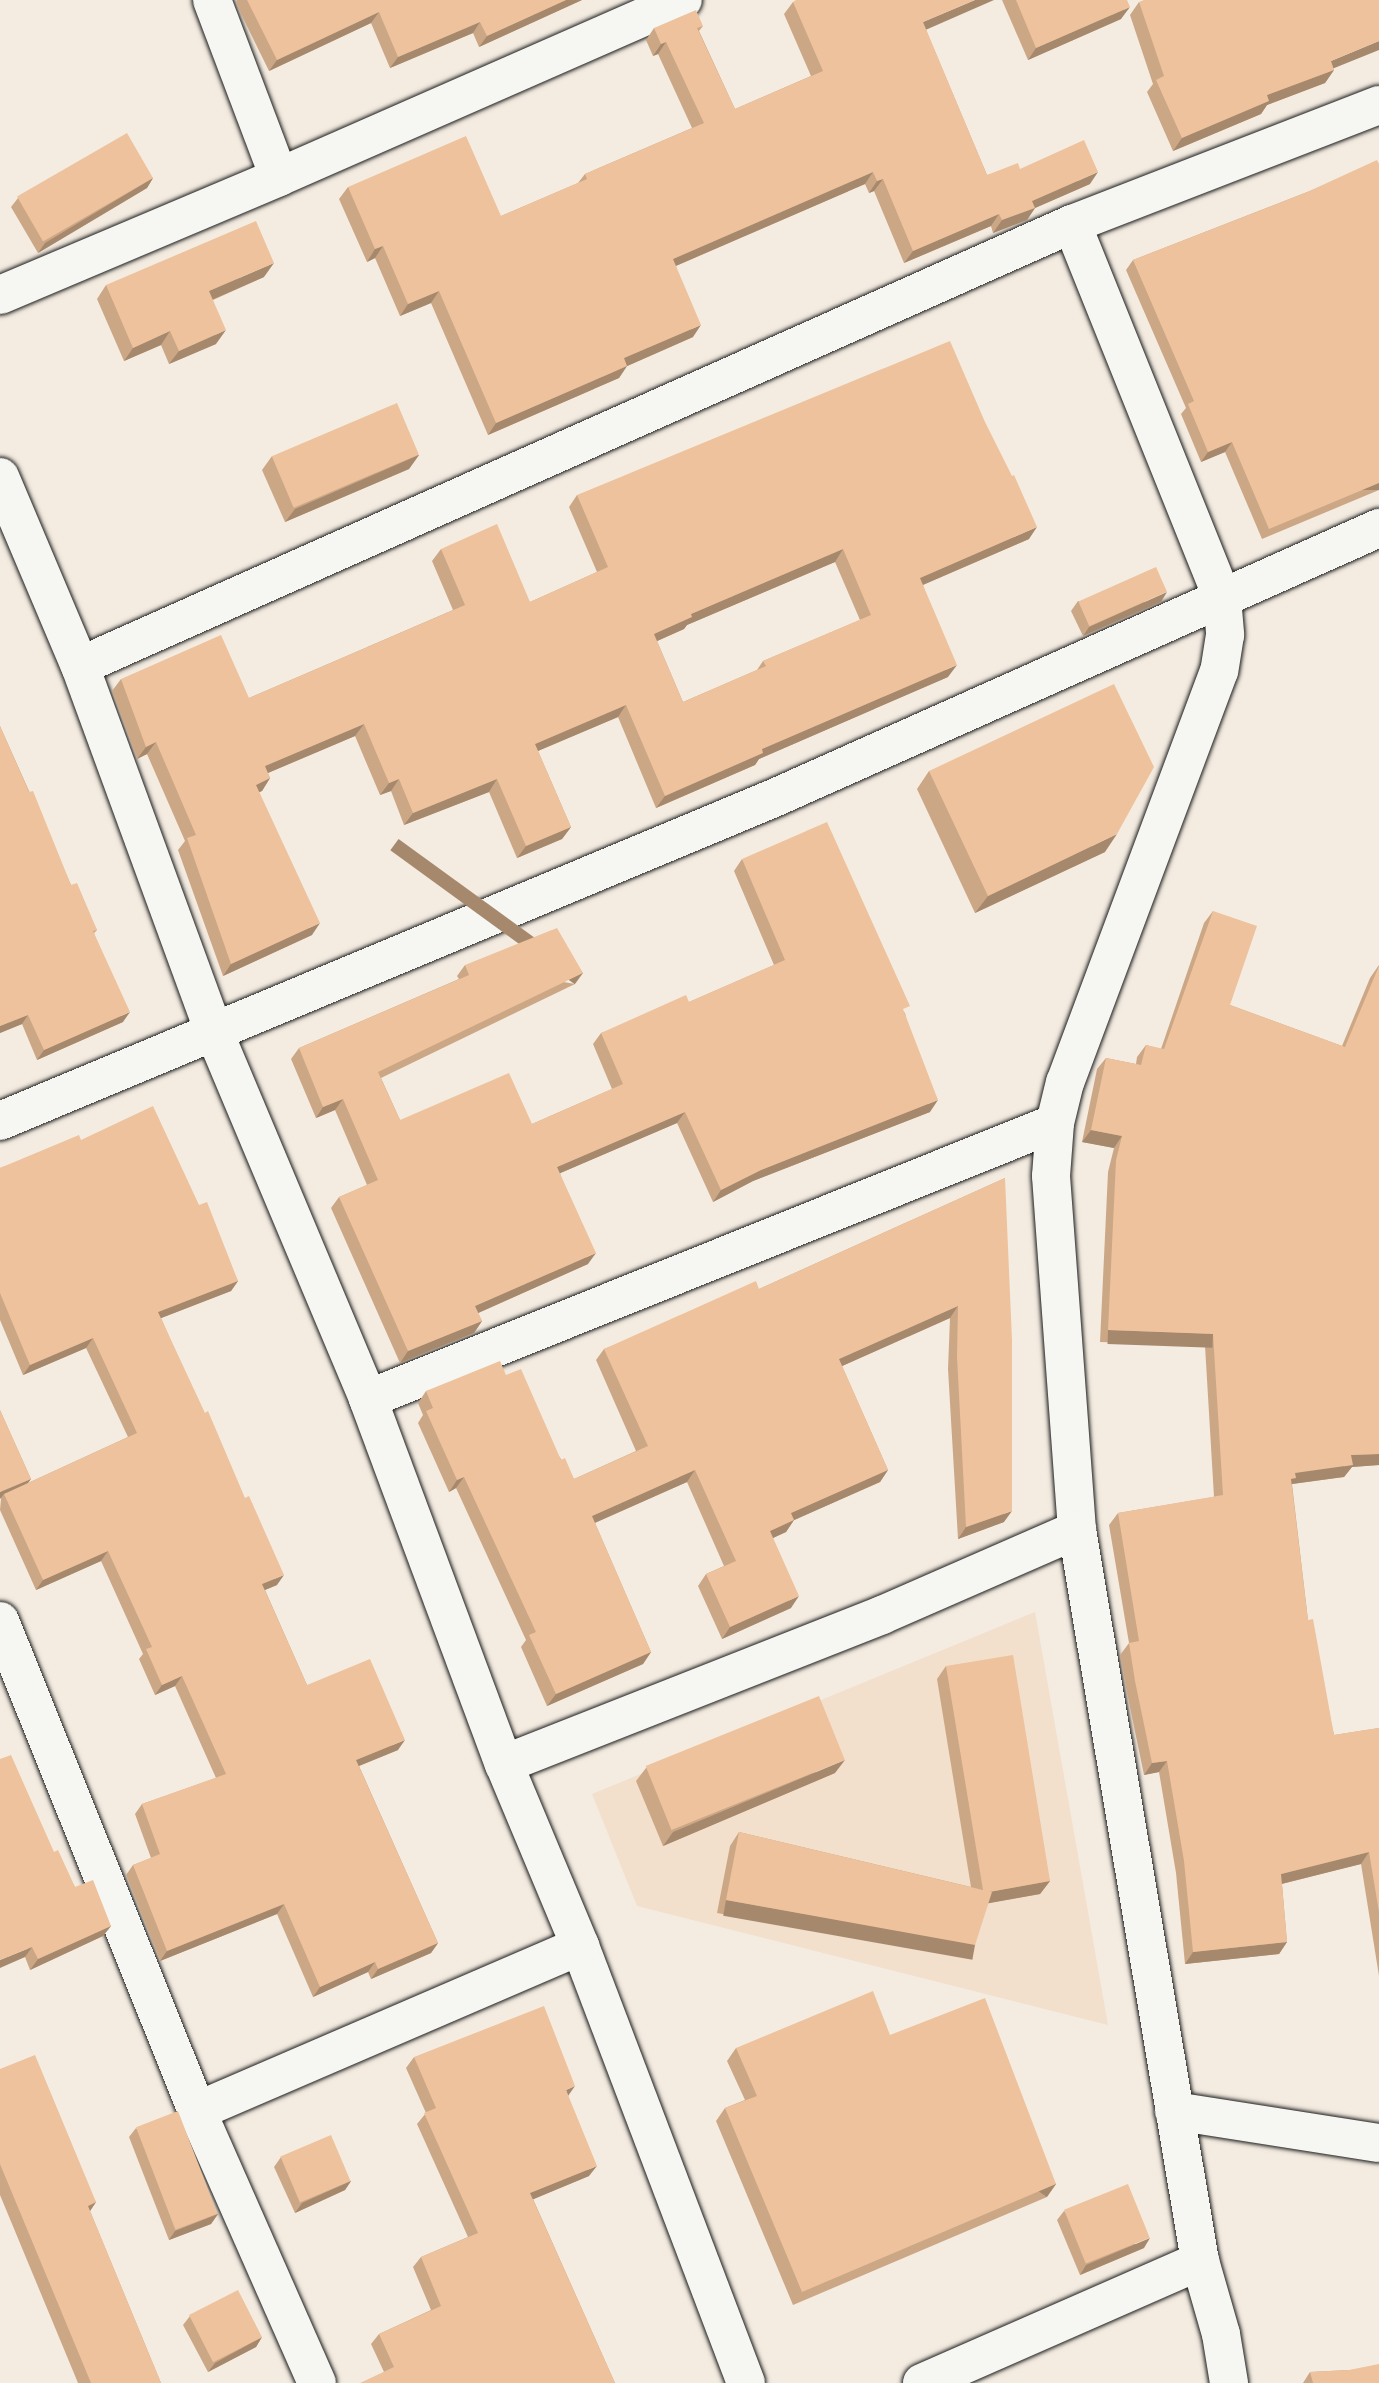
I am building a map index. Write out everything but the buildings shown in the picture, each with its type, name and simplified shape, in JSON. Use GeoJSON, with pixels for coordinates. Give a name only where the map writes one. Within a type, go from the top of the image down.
{"type":"FeatureCollection","features":[{"type":"Feature","properties":{"kind":"street"},"geometry":{"type":"LineString","coordinates":[[212,0],[279,177]]}},
{"type":"Feature","properties":{"kind":"street"},"geometry":{"type":"LineString","coordinates":[[0,295],[279,177],[683,0]]}},
{"type":"Feature","properties":{"kind":"street"},"geometry":{"type":"LineString","coordinates":[[80,666],[1072,223],[1379,105]]}},
{"type":"Feature","properties":{"kind":"street"},"geometry":{"type":"LineString","coordinates":[[1072,223],[1222,597],[1225,635],[1219,671],[1065,1082],[1055,1123],[1051,1176],[1077,1530],[1200,2261],[1221,2334],[1229,2383]]}},
{"type":"Feature","properties":{"kind":"street"},"geometry":{"type":"LineString","coordinates":[[0,477],[80,666],[214,1032],[368,1399],[504,1764],[580,1946],[746,2383]]}},
{"type":"Feature","properties":{"kind":"street"},"geometry":{"type":"LineString","coordinates":[[0,1121],[774,798],[1379,528]]}},
{"type":"Feature","properties":{"kind":"street"},"geometry":{"type":"LineString","coordinates":[[368,1399],[1055,1123]]}},
{"type":"Feature","properties":{"kind":"street"},"geometry":{"type":"LineString","coordinates":[[504,1764],[882,1615],[1077,1530]]}},
{"type":"Feature","properties":{"kind":"street"},"geometry":{"type":"LineString","coordinates":[[0,1621],[197,2111],[317,2383]]}},
{"type":"Feature","properties":{"kind":"street"},"geometry":{"type":"LineString","coordinates":[[197,2111],[580,1946]]}},
{"type":"Feature","properties":{"kind":"street"},"geometry":{"type":"LineString","coordinates":[[1174,2111],[1379,2143]]}},
{"type":"Feature","properties":{"kind":"street"},"geometry":{"type":"LineString","coordinates":[[922,2383],[1200,2261]]}},
{"type":"Feature","properties":{"kind":"shaded area"},"geometry":{"type":"Polygon","coordinates":[[[1035,1612],[1108,2025],[637,1906],[592,1794],[1035,1612]]]}}]}
